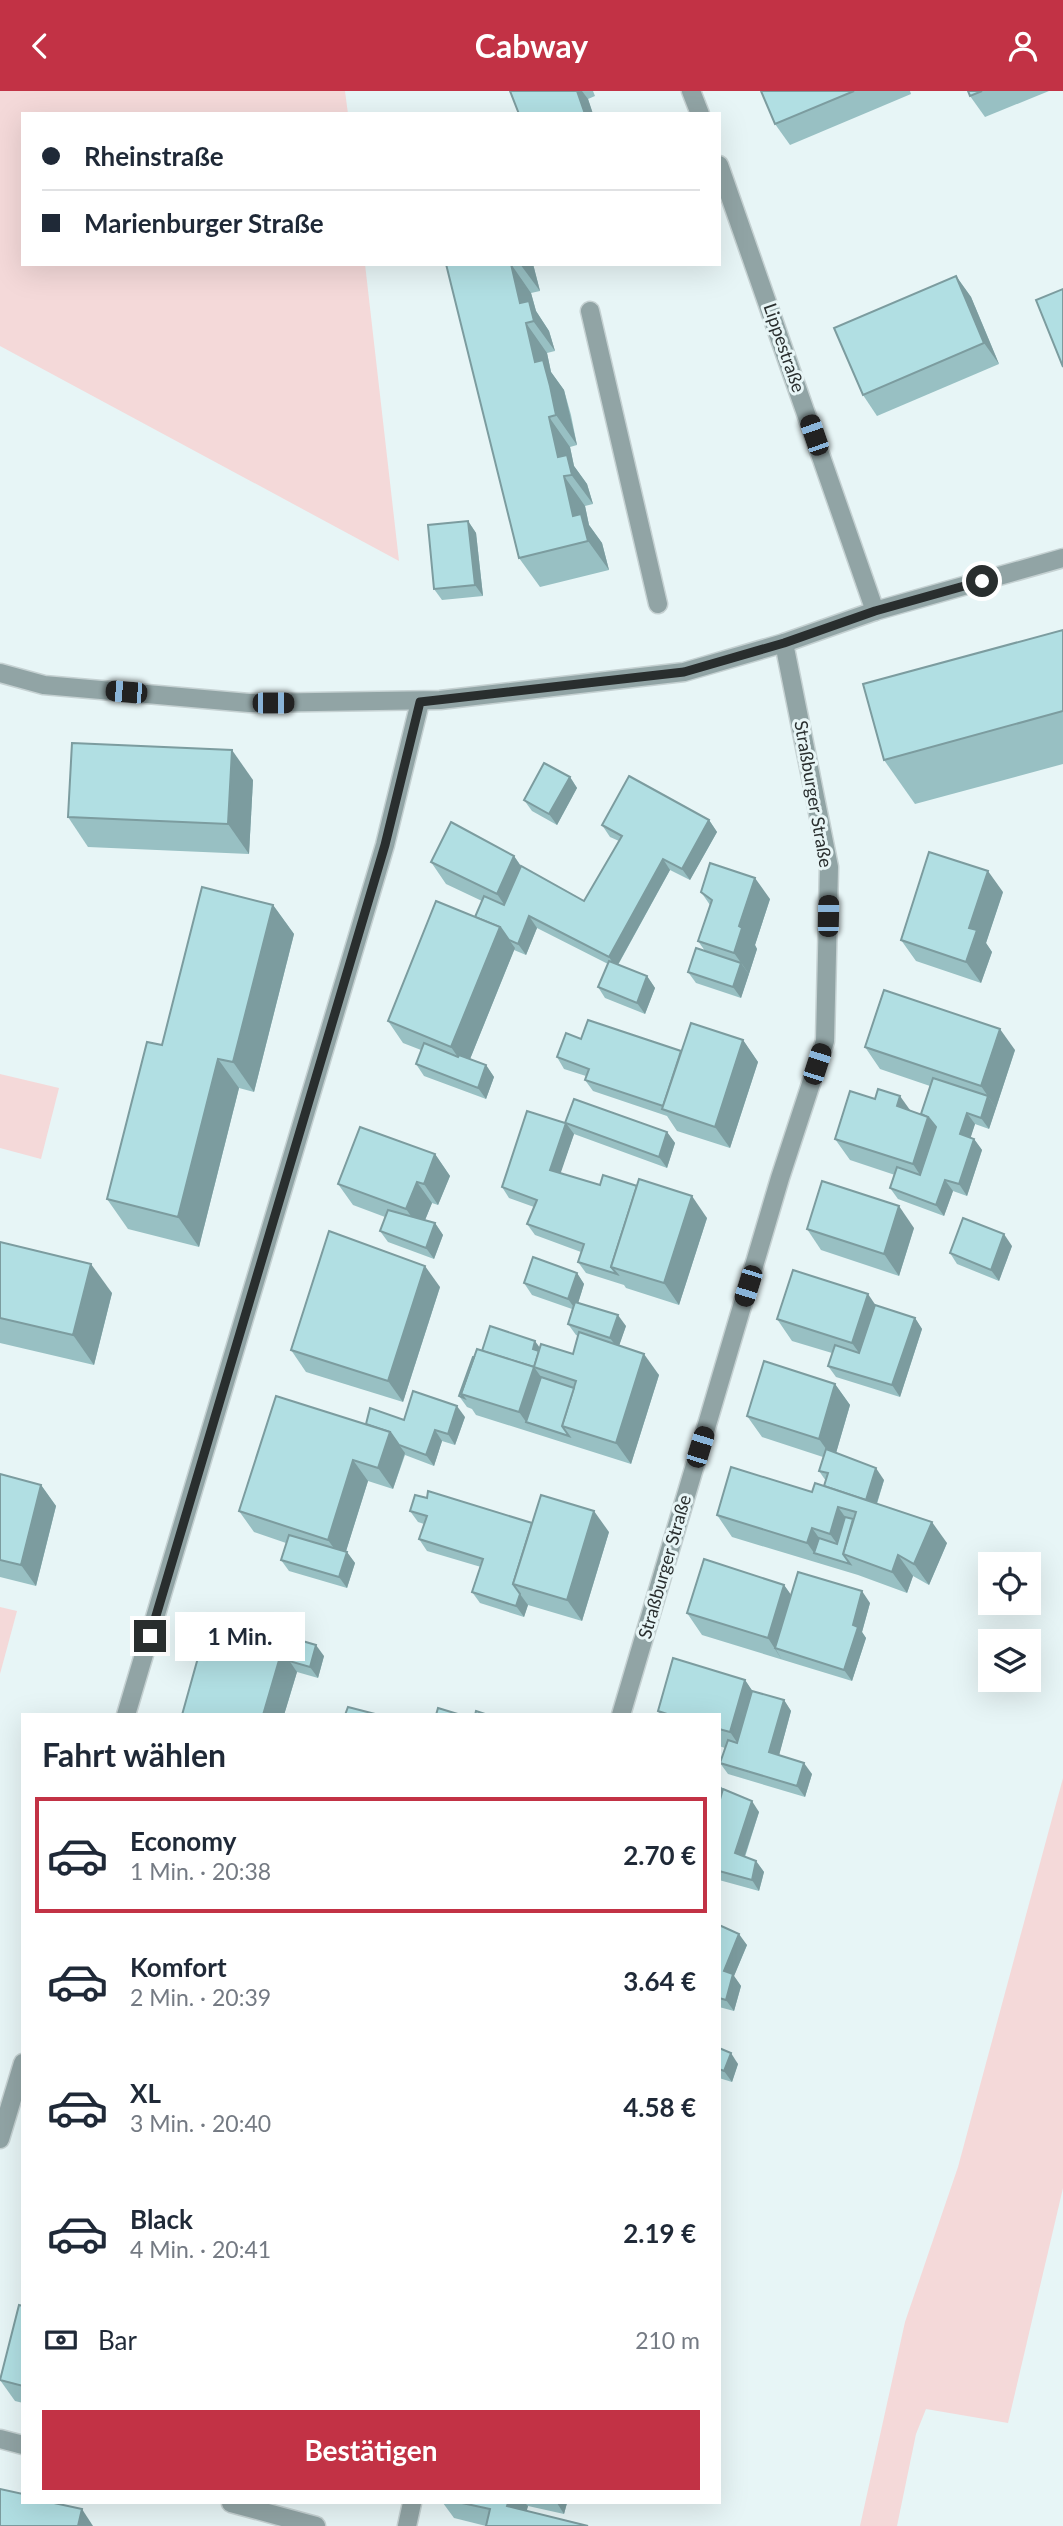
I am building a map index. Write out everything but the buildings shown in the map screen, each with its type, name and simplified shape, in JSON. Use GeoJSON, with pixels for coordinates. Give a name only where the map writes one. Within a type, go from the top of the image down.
{"type":"FeatureCollection","features":[{"type":"Feature","properties":{"kind":"street"},"geometry":{"type":"LineString","coordinates":[[691,91],[699,112]]}},
{"type":"Feature","properties":{"kind":"street","name":"Lippestraße"},"geometry":{"type":"LineString","coordinates":[[721,171],[875,611]]}},
{"type":"Feature","properties":{"kind":"street"},"geometry":{"type":"LineString","coordinates":[[590,311],[657,604]]}},
{"type":"Feature","properties":{"kind":"street"},"geometry":{"type":"LineString","coordinates":[[0,673],[44,685],[249,703],[420,702],[684,672],[784,643],[875,611],[1063,558]]}},
{"type":"Feature","properties":{"kind":"street","name":"Straßburger Straße"},"geometry":{"type":"LineString","coordinates":[[622,1713],[780,1178],[825,1041],[829,867],[784,643]]}},
{"type":"Feature","properties":{"kind":"street"},"geometry":{"type":"LineString","coordinates":[[127,1713],[381,859],[420,702]]}},
{"type":"Feature","properties":{"kind":"street"},"geometry":{"type":"LineString","coordinates":[[0,2139],[21,2070]]}},
{"type":"Feature","properties":{"kind":"street"},"geometry":{"type":"LineString","coordinates":[[0,2439],[21,2444]]}},
{"type":"Feature","properties":{"kind":"street"},"geometry":{"type":"LineString","coordinates":[[235,2504],[316,2526]]}},
{"type":"Feature","properties":{"kind":"street"},"geometry":{"type":"LineString","coordinates":[[407,2526],[412,2504]]}},
{"type":"Feature","properties":{"kind":"shaded area"},"geometry":{"type":"Polygon","coordinates":[[[0,91],[345,91],[348,112],[21,112],[21,266],[365,266],[399,561],[0,346],[0,91]]]}},
{"type":"Feature","properties":{"kind":"shaded area"},"geometry":{"type":"Polygon","coordinates":[[[0,1074],[59,1088],[41,1159],[0,1148],[0,1074]]]}},
{"type":"Feature","properties":{"kind":"shaded area"},"geometry":{"type":"Polygon","coordinates":[[[0,1607],[17,1611],[0,1674],[0,1607]]]}},
{"type":"Feature","properties":{"kind":"shaded area"},"geometry":{"type":"Polygon","coordinates":[[[1063,1778],[1063,2188],[1008,2423],[926,2409],[916,2434],[897,2526],[860,2526],[905,2322],[958,2167],[1063,1778]]]}},
{"type":"Feature","properties":{"kind":"route"},"geometry":{"type":"LineString","coordinates":[[150,1636],[385,845],[420,702],[684,672],[784,643],[875,611],[982,581]]}}]}
